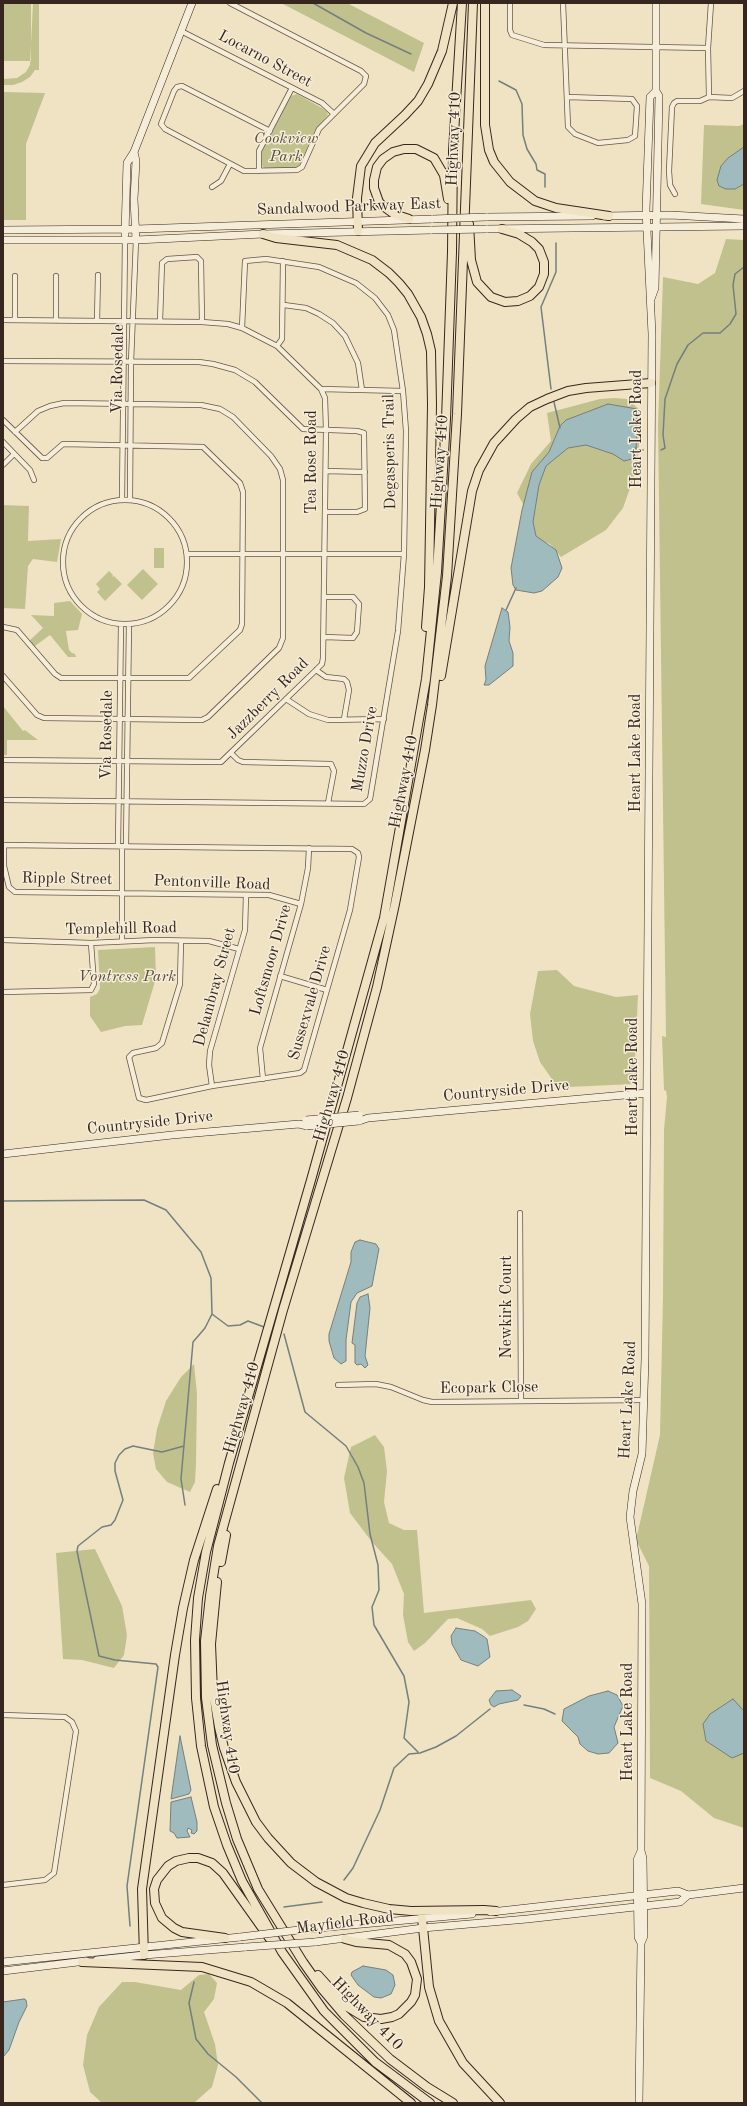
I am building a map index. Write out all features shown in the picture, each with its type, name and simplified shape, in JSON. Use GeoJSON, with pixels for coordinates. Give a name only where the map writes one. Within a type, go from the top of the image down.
{"type":"FeatureCollection","features":[{"type":"Feature","properties":{"kind":"highway"},"geometry":{"type":"LineString","coordinates":[[358,231],[357,198],[361,166],[375,143],[418,101],[428,84],[442,51],[453,3]]}},
{"type":"Feature","properties":{"kind":"highway","name":"Highway 410"},"geometry":{"type":"LineString","coordinates":[[430,2103],[392,2077],[335,2024],[303,1984],[282,1952],[242,1881],[227,1846],[214,1807],[198,1726],[194,1669],[198,1598],[206,1552],[228,1463],[311,1180],[384,918],[426,679],[437,572],[446,419],[452,252],[453,150],[462,3]]}},
{"type":"Feature","properties":{"kind":"highway","name":"Highway 410"},"geometry":{"type":"LineString","coordinates":[[453,2103],[427,2087],[370,2041],[322,1989],[287,1938],[258,1889],[237,1839],[226,1803],[212,1745],[206,1698],[205,1640],[218,1546],[312,1208],[347,1098],[377,987],[396,904],[432,705],[447,576],[457,414],[473,3]]}},
{"type":"Feature","properties":{"kind":"highway"},"geometry":{"type":"LineString","coordinates":[[484,3],[485,125],[489,150],[494,162],[510,182],[535,201],[556,208],[609,216]]}},
{"type":"Feature","properties":{"kind":"highway"},"geometry":{"type":"LineString","coordinates":[[409,219],[394,214],[379,202],[374,185],[375,174],[383,159],[393,152],[404,149],[416,149],[434,158],[442,171],[448,190],[449,242],[452,252]]}},
{"type":"Feature","properties":{"kind":"highway"},"geometry":{"type":"LineString","coordinates":[[465,204],[469,213],[471,260],[477,282],[491,297],[505,302],[518,302],[530,296],[539,287],[544,274],[544,262],[541,252],[532,242],[519,234],[502,229]]}},
{"type":"Feature","properties":{"kind":"highway"},"geometry":{"type":"LineString","coordinates":[[263,234],[276,238],[337,245],[372,260],[399,283],[408,294],[422,317],[428,334],[430,351],[432,405],[429,587],[422,667],[426,679]]}},
{"type":"Feature","properties":{"kind":"highway"},"geometry":{"type":"LineString","coordinates":[[432,705],[438,692],[472,491],[479,470],[494,443],[516,419],[530,407],[547,398],[580,389],[651,383]]}},
{"type":"Feature","properties":{"kind":"highway"},"geometry":{"type":"LineString","coordinates":[[144,1950],[142,1889],[183,1608],[194,1560],[220,1479],[228,1463]]}},
{"type":"Feature","properties":{"kind":"highway"},"geometry":{"type":"LineString","coordinates":[[227,1512],[228,1525],[214,1607],[212,1644],[214,1692],[224,1748],[236,1782],[256,1822],[268,1838],[291,1863],[316,1882],[346,1898],[389,1909],[411,1911],[496,1911]]}},
{"type":"Feature","properties":{"kind":"highway"},"geometry":{"type":"LineString","coordinates":[[225,1938],[218,1935],[182,1932],[174,1928],[162,1918],[155,1903],[154,1889],[157,1880],[168,1866],[176,1861],[189,1858],[205,1860],[218,1868],[228,1880],[266,1936],[282,1952]]}},
{"type":"Feature","properties":{"kind":"highway"},"geometry":{"type":"LineString","coordinates":[[422,1918],[429,1987],[445,2034],[463,2064],[500,2103]]}},
{"type":"Feature","properties":{"kind":"highway"},"geometry":{"type":"LineString","coordinates":[[287,1938],[336,1996],[356,2012],[374,2019],[387,2019],[400,2014],[415,1995],[417,1979],[411,1962],[400,1950],[389,1945],[356,1942],[345,1939]]}},
{"type":"Feature","properties":{"kind":"highway"},"geometry":{"type":"LineString","coordinates":[[82,1962],[195,1966],[224,1972],[251,1982],[287,2003],[411,2103]]}},
{"type":"Feature","properties":{"kind":"main road"},"geometry":{"type":"LineString","coordinates":[[125,240],[127,163],[134,152],[192,3]]}},
{"type":"Feature","properties":{"kind":"main road","name":"Heart Lake Road"},"geometry":{"type":"LineString","coordinates":[[651,300],[655,288],[655,216],[659,96],[656,91],[656,3]]}},
{"type":"Feature","properties":{"kind":"main road","name":"Heart Lake Road"},"geometry":{"type":"LineString","coordinates":[[640,2103],[641,1944],[638,1937],[643,1858],[641,1851],[642,1604],[630,1517],[633,1491],[642,1454],[644,1400],[651,383],[651,300],[649,289],[646,216],[650,97],[656,91]]}},
{"type":"Feature","properties":{"kind":"main road"},"geometry":{"type":"LineString","coordinates":[[134,152],[136,161],[134,206],[136,240]]}},
{"type":"Feature","properties":{"kind":"main road"},"geometry":{"type":"LineString","coordinates":[[656,199],[663,211],[670,215]]}},
{"type":"Feature","properties":{"kind":"main road","name":"Sandalwood Parkway East"},"geometry":{"type":"LineString","coordinates":[[3,230],[125,230],[486,217],[670,215],[744,219]]}},
{"type":"Feature","properties":{"kind":"main road"},"geometry":{"type":"LineString","coordinates":[[706,226],[714,217]]}},
{"type":"Feature","properties":{"kind":"main road","name":"Sandalwood Parkway East"},"geometry":{"type":"LineString","coordinates":[[3,240],[136,240],[358,231],[647,226],[744,226]]}},
{"type":"Feature","properties":{"kind":"main road","name":"Countryside Drive"},"geometry":{"type":"LineString","coordinates":[[3,1153],[172,1135],[647,1093]]}},
{"type":"Feature","properties":{"kind":"main road","name":"Mayfield Road"},"geometry":{"type":"LineString","coordinates":[[3,1962],[144,1950],[246,1947],[315,1942],[423,1928],[566,1915],[680,1902],[688,1896],[744,1888]]}},
{"type":"Feature","properties":{"kind":"main road","name":"Mayfield Road"},"geometry":{"type":"LineString","coordinates":[[3,1971],[82,1962],[144,1950],[225,1938],[307,1929],[565,1905],[678,1891],[688,1896]]}},
{"type":"Feature","properties":{"kind":"main road"},"geometry":{"type":"LineString","coordinates":[[565,1905],[566,1915]]}},
{"type":"Feature","properties":{"kind":"street"},"geometry":{"type":"LineString","coordinates":[[230,3],[364,74],[366,79],[364,84],[319,129],[300,169],[244,171],[163,128],[162,121],[175,89],[185,87],[270,131]]}},
{"type":"Feature","properties":{"kind":"street"},"geometry":{"type":"LineString","coordinates":[[510,3],[510,30],[515,37],[544,46],[656,46],[708,48]]}},
{"type":"Feature","properties":{"kind":"street"},"geometry":{"type":"LineString","coordinates":[[562,3],[568,127],[575,134],[598,143],[628,140],[635,136],[638,106],[632,99],[567,97]]}},
{"type":"Feature","properties":{"kind":"street"},"geometry":{"type":"LineString","coordinates":[[709,97],[708,48],[711,3]]}},
{"type":"Feature","properties":{"kind":"street","name":"Locarno Street"},"geometry":{"type":"LineString","coordinates":[[181,31],[322,104],[334,114]]}},
{"type":"Feature","properties":{"kind":"street"},"geometry":{"type":"LineString","coordinates":[[259,171],[258,155],[292,88]]}},
{"type":"Feature","properties":{"kind":"street"},"geometry":{"type":"LineString","coordinates":[[675,194],[670,185],[669,171],[672,107],[674,103],[677,101],[700,101],[709,97],[732,98],[744,91]]}},
{"type":"Feature","properties":{"kind":"street"},"geometry":{"type":"LineString","coordinates":[[212,187],[221,181],[230,164]]}},
{"type":"Feature","properties":{"kind":"street","name":"Via Rosedale"},"geometry":{"type":"LineString","coordinates":[[122,499],[124,445],[125,240]]}},
{"type":"Feature","properties":{"kind":"street","name":"Via Rosedale"},"geometry":{"type":"LineString","coordinates":[[130,499],[130,404],[136,240]]}},
{"type":"Feature","properties":{"kind":"street"},"geometry":{"type":"LineString","coordinates":[[160,321],[163,262],[168,258],[197,257],[202,261],[202,322]]}},
{"type":"Feature","properties":{"kind":"street","name":"Degasperis Trail"},"geometry":{"type":"LineString","coordinates":[[242,328],[245,261],[254,259],[283,261],[319,267],[356,283],[375,298],[388,316],[394,330],[403,391],[406,430],[404,554]]}},
{"type":"Feature","properties":{"kind":"street"},"geometry":{"type":"LineString","coordinates":[[277,346],[282,339],[284,305],[283,261]]}},
{"type":"Feature","properties":{"kind":"street"},"geometry":{"type":"LineString","coordinates":[[97,321],[98,275]]}},
{"type":"Feature","properties":{"kind":"street"},"geometry":{"type":"LineString","coordinates":[[15,320],[16,276]]}},
{"type":"Feature","properties":{"kind":"street"},"geometry":{"type":"LineString","coordinates":[[56,276],[56,321]]}},
{"type":"Feature","properties":{"kind":"street"},"geometry":{"type":"LineString","coordinates":[[284,305],[306,308],[320,314],[333,323],[345,336],[358,363],[362,390]]}},
{"type":"Feature","properties":{"kind":"street","name":"Tea Rose Road"},"geometry":{"type":"LineString","coordinates":[[3,320],[124,322],[160,321],[228,324],[242,328],[277,346],[321,389],[325,398],[325,554]]}},
{"type":"Feature","properties":{"kind":"street"},"geometry":{"type":"LineString","coordinates":[[3,361],[200,362],[229,368],[255,382],[303,429],[357,431],[364,433],[365,509],[357,512],[325,512]]}},
{"type":"Feature","properties":{"kind":"street"},"geometry":{"type":"LineString","coordinates":[[321,389],[403,391]]}},
{"type":"Feature","properties":{"kind":"street"},"geometry":{"type":"LineString","coordinates":[[3,676],[41,718],[205,719],[279,648],[283,638],[284,491],[282,474],[271,456],[232,417],[220,409],[206,405],[55,405],[35,414],[15,432]]}},
{"type":"Feature","properties":{"kind":"street"},"geometry":{"type":"LineString","coordinates":[[3,420],[42,458],[47,458],[63,444],[200,446],[208,450],[243,487],[242,622],[240,630],[189,678],[61,678],[55,674],[17,630],[3,627]]}},
{"type":"Feature","properties":{"kind":"street"},"geometry":{"type":"LineString","coordinates":[[3,442],[30,470],[34,480]]}},
{"type":"Feature","properties":{"kind":"street"},"geometry":{"type":"LineString","coordinates":[[3,465],[14,454]]}},
{"type":"Feature","properties":{"kind":"street"},"geometry":{"type":"LineString","coordinates":[[326,471],[365,472]]}},
{"type":"Feature","properties":{"kind":"street"},"geometry":{"type":"LineString","coordinates":[[122,499],[130,499],[150,505],[168,517],[181,535],[187,554],[186,577],[174,602],[154,617],[128,624],[121,624],[105,621],[82,606],[68,584],[63,561],[68,539],[81,518],[102,505],[122,499]]}},
{"type":"Feature","properties":{"kind":"street"},"geometry":{"type":"LineString","coordinates":[[187,554],[404,554]]}},
{"type":"Feature","properties":{"kind":"street","name":"Jazzberry Road"},"geometry":{"type":"LineString","coordinates":[[3,760],[223,761],[322,664],[324,637],[325,554]]}},
{"type":"Feature","properties":{"kind":"street","name":"Muzzo Drive"},"geometry":{"type":"LineString","coordinates":[[3,800],[364,804],[369,801],[398,631],[404,554]]}},
{"type":"Feature","properties":{"kind":"street"},"geometry":{"type":"LineString","coordinates":[[324,637],[353,638],[357,632],[359,604],[353,597],[325,597]]}},
{"type":"Feature","properties":{"kind":"street","name":"Via Rosedale"},"geometry":{"type":"LineString","coordinates":[[121,624],[119,801],[122,846]]}},
{"type":"Feature","properties":{"kind":"street","name":"Via Rosedale"},"geometry":{"type":"LineString","coordinates":[[122,846],[126,801],[128,624]]}},
{"type":"Feature","properties":{"kind":"street"},"geometry":{"type":"LineString","coordinates":[[316,670],[326,678],[344,679],[347,682],[349,690],[344,719]]}},
{"type":"Feature","properties":{"kind":"street"},"geometry":{"type":"LineString","coordinates":[[286,699],[309,714],[328,720],[384,719]]}},
{"type":"Feature","properties":{"kind":"street"},"geometry":{"type":"LineString","coordinates":[[231,753],[238,760],[243,762],[330,764],[334,771],[328,803]]}},
{"type":"Feature","properties":{"kind":"street","name":"Sussexvale Drive"},"geometry":{"type":"LineString","coordinates":[[3,845],[308,848],[356,850],[359,857],[350,910],[304,1070],[298,1074],[212,1086],[142,1100],[138,1096],[129,1060],[130,1055],[156,1048],[162,1043],[180,984],[181,941]]}},
{"type":"Feature","properties":{"kind":"street","name":"Ripple Street"},"geometry":{"type":"LineString","coordinates":[[3,845],[4,866],[8,884],[15,892],[122,893]]}},
{"type":"Feature","properties":{"kind":"street"},"geometry":{"type":"LineString","coordinates":[[122,846],[122,941]]}},
{"type":"Feature","properties":{"kind":"street","name":"Loftsmoor Drive"},"geometry":{"type":"LineString","coordinates":[[263,1079],[260,1048],[301,904],[308,868],[308,848]]}},
{"type":"Feature","properties":{"kind":"street","name":"Pentonville Road"},"geometry":{"type":"LineString","coordinates":[[122,893],[269,895],[301,904]]}},
{"type":"Feature","properties":{"kind":"street","name":"Delambray Street"},"geometry":{"type":"LineString","coordinates":[[212,1086],[209,1065],[210,1052],[246,926],[246,894]]}},
{"type":"Feature","properties":{"kind":"street","name":"Templehill Road"},"geometry":{"type":"LineString","coordinates":[[3,940],[91,943],[122,941],[213,942],[239,949]]}},
{"type":"Feature","properties":{"kind":"street"},"geometry":{"type":"LineString","coordinates":[[3,992],[91,990],[94,984],[91,943]]}},
{"type":"Feature","properties":{"kind":"street"},"geometry":{"type":"LineString","coordinates":[[280,976],[327,990]]}},
{"type":"Feature","properties":{"kind":"street","name":"Newkirk Court"},"geometry":{"type":"LineString","coordinates":[[520,1213],[521,1401]]}},
{"type":"Feature","properties":{"kind":"street","name":"Ecopark Close"},"geometry":{"type":"LineString","coordinates":[[338,1385],[376,1384],[391,1387],[423,1400],[432,1402],[644,1400]]}},
{"type":"Feature","properties":{"kind":"street"},"geometry":{"type":"LineString","coordinates":[[3,1715],[65,1717],[72,1722],[76,1731],[54,1873],[45,1880],[3,1885]]}},
{"type":"Feature","properties":{"kind":"green space"},"geometry":{"type":"Polygon","coordinates":[[[3,3],[31,3],[31,61],[3,61],[3,3]]]}},
{"type":"Feature","properties":{"kind":"green space"},"geometry":{"type":"Polygon","coordinates":[[[33,3],[39,3],[39,70],[35,70],[30,77],[22,82],[13,85],[3,85],[3,79],[17,78],[26,72],[30,65],[33,3]]]}},
{"type":"Feature","properties":{"kind":"green space"},"geometry":{"type":"Polygon","coordinates":[[[281,3],[347,3],[424,43],[414,72],[281,3]]]}},
{"type":"Feature","properties":{"kind":"green space"},"geometry":{"type":"Polygon","coordinates":[[[3,92],[45,93],[26,144],[26,220],[3,220],[3,92]]]}},
{"type":"Feature","properties":{"kind":"green space","name":"Cookview Park"},"geometry":{"type":"Polygon","coordinates":[[[297,94],[322,108],[328,115],[315,130],[299,166],[295,168],[264,168],[261,164],[262,152],[291,96],[297,94]]]}},
{"type":"Feature","properties":{"kind":"green space"},"geometry":{"type":"Polygon","coordinates":[[[744,124],[744,210],[701,204],[704,125],[739,126],[744,124]]]}},
{"type":"Feature","properties":{"kind":"green space"},"geometry":{"type":"Polygon","coordinates":[[[726,239],[744,240],[744,1828],[714,1818],[681,1791],[650,1778],[649,1566],[636,1540],[660,1435],[663,1296],[664,1130],[667,1097],[666,1091],[664,1090],[662,1036],[666,1037],[658,426],[663,277],[698,284],[715,273],[726,239]]]}},
{"type":"Feature","properties":{"kind":"green space"},"geometry":{"type":"Polygon","coordinates":[[[600,399],[627,399],[640,410],[639,449],[635,474],[623,508],[606,530],[561,557],[550,544],[540,540],[536,536],[533,522],[517,493],[531,464],[551,441],[547,413],[600,399]]]}},
{"type":"Feature","properties":{"kind":"green space"},"geometry":{"type":"Polygon","coordinates":[[[3,505],[29,506],[28,541],[61,539],[57,562],[33,559],[28,566],[25,609],[3,608],[3,505]]]}},
{"type":"Feature","properties":{"kind":"green space"},"geometry":{"type":"Polygon","coordinates":[[[154,548],[164,548],[164,568],[154,568],[154,548]]]}},
{"type":"Feature","properties":{"kind":"green space"},"geometry":{"type":"Polygon","coordinates":[[[143,569],[158,584],[142,600],[127,585],[143,569]]]}},
{"type":"Feature","properties":{"kind":"green space"},"geometry":{"type":"Polygon","coordinates":[[[109,571],[113,575],[112,577],[114,576],[122,584],[105,601],[97,592],[100,589],[96,584],[109,571]]]}},
{"type":"Feature","properties":{"kind":"green space"},"geometry":{"type":"Polygon","coordinates":[[[70,601],[82,614],[78,630],[66,631],[69,650],[75,654],[76,657],[68,657],[50,635],[35,646],[32,645],[29,641],[43,628],[31,615],[54,616],[54,603],[70,601]]]}},
{"type":"Feature","properties":{"kind":"green space"},"geometry":{"type":"Polygon","coordinates":[[[3,706],[23,731],[25,730],[38,740],[7,740],[7,755],[3,755],[3,706]]]}},
{"type":"Feature","properties":{"kind":"green space","name":"Vontress Park"},"geometry":{"type":"Polygon","coordinates":[[[155,947],[156,978],[142,1025],[125,1026],[101,1032],[90,1016],[90,997],[97,994],[100,988],[98,950],[155,947]]]}},
{"type":"Feature","properties":{"kind":"green space"},"geometry":{"type":"Polygon","coordinates":[[[557,970],[574,986],[616,997],[638,995],[634,1084],[568,1087],[556,1085],[540,1062],[533,1041],[530,1014],[538,971],[557,970]]]}},
{"type":"Feature","properties":{"kind":"green space"},"geometry":{"type":"Polygon","coordinates":[[[194,1364],[197,1394],[196,1463],[195,1482],[190,1492],[167,1482],[156,1469],[153,1453],[157,1429],[166,1401],[181,1377],[194,1364]]]}},
{"type":"Feature","properties":{"kind":"green space"},"geometry":{"type":"Polygon","coordinates":[[[375,1435],[384,1447],[387,1471],[384,1502],[389,1523],[404,1530],[417,1530],[424,1613],[531,1600],[536,1609],[528,1621],[518,1627],[490,1636],[482,1629],[457,1618],[448,1619],[425,1643],[414,1651],[408,1642],[403,1615],[404,1594],[392,1564],[372,1542],[350,1513],[344,1478],[351,1447],[375,1435]]]}},
{"type":"Feature","properties":{"kind":"green space"},"geometry":{"type":"Polygon","coordinates":[[[95,1549],[122,1606],[127,1635],[124,1655],[114,1668],[82,1660],[63,1659],[56,1553],[95,1549]]]}},
{"type":"Feature","properties":{"kind":"green space"},"geometry":{"type":"Polygon","coordinates":[[[209,1974],[217,1983],[214,1999],[204,2012],[215,2044],[218,2065],[212,2087],[194,2103],[102,2103],[90,2092],[83,2065],[87,2035],[99,2007],[122,1982],[135,1982],[181,1990],[199,1975],[209,1974]]]}},
{"type":"Feature","properties":{"kind":"water"},"geometry":{"type":"Polygon","coordinates":[[[744,147],[744,184],[735,189],[726,189],[719,186],[717,180],[721,166],[728,158],[744,147]]]}},
{"type":"Feature","properties":{"kind":"water"},"geometry":{"type":"Polygon","coordinates":[[[608,404],[637,409],[636,458],[624,461],[613,454],[586,445],[568,448],[546,466],[539,485],[533,522],[536,536],[556,550],[562,568],[558,577],[542,591],[534,593],[516,590],[513,585],[511,568],[522,510],[532,472],[549,452],[560,426],[566,420],[608,404]]]}},
{"type":"Feature","properties":{"kind":"water"},"geometry":{"type":"Polygon","coordinates":[[[502,608],[508,612],[510,627],[509,641],[513,653],[513,666],[489,685],[484,685],[486,680],[485,666],[502,608]]]}},
{"type":"Feature","properties":{"kind":"water"},"geometry":{"type":"Polygon","coordinates":[[[360,1240],[376,1244],[379,1249],[372,1286],[357,1293],[351,1302],[346,1340],[346,1361],[341,1364],[334,1358],[329,1341],[329,1334],[351,1262],[351,1252],[355,1242],[360,1240]]]}},
{"type":"Feature","properties":{"kind":"water"},"geometry":{"type":"Polygon","coordinates":[[[368,1294],[370,1308],[365,1356],[368,1365],[365,1368],[361,1364],[357,1365],[355,1363],[355,1345],[352,1343],[357,1303],[360,1297],[368,1294]]]}},
{"type":"Feature","properties":{"kind":"water"},"geometry":{"type":"Polygon","coordinates":[[[456,1628],[475,1631],[487,1639],[490,1657],[478,1666],[461,1660],[452,1644],[451,1636],[456,1628]]]}},
{"type":"Feature","properties":{"kind":"water"},"geometry":{"type":"Polygon","coordinates":[[[512,1690],[521,1696],[518,1700],[499,1704],[494,1707],[491,1705],[489,1700],[496,1691],[512,1690]]]}},
{"type":"Feature","properties":{"kind":"water"},"geometry":{"type":"Polygon","coordinates":[[[608,1691],[617,1695],[623,1706],[614,1727],[618,1743],[609,1753],[598,1754],[588,1751],[580,1744],[578,1737],[562,1721],[564,1709],[589,1696],[608,1691]]]}},
{"type":"Feature","properties":{"kind":"water"},"geometry":{"type":"Polygon","coordinates":[[[733,1699],[744,1711],[744,1753],[732,1758],[706,1741],[703,1724],[710,1714],[733,1699]]]}},
{"type":"Feature","properties":{"kind":"water"},"geometry":{"type":"Polygon","coordinates":[[[180,1736],[191,1790],[189,1794],[171,1799],[180,1736]]]}},
{"type":"Feature","properties":{"kind":"water"},"geometry":{"type":"Polygon","coordinates":[[[191,1797],[197,1822],[197,1831],[194,1834],[191,1833],[192,1830],[188,1828],[187,1831],[190,1837],[177,1838],[174,1833],[170,1831],[171,1802],[191,1797]]]}},
{"type":"Feature","properties":{"kind":"water"},"geometry":{"type":"Polygon","coordinates":[[[363,1966],[386,1970],[393,1975],[395,1985],[391,1994],[381,1998],[374,1997],[358,1985],[351,1975],[352,1972],[363,1966]]]}},
{"type":"Feature","properties":{"kind":"water"},"geometry":{"type":"Polygon","coordinates":[[[26,2000],[27,2006],[19,2022],[9,2050],[3,2057],[3,2002],[26,2000]]]}},
{"type":"Feature","properties":{"kind":"waterway"},"geometry":{"type":"LineString","coordinates":[[313,3],[366,33],[411,54]]}},
{"type":"Feature","properties":{"kind":"waterway"},"geometry":{"type":"LineString","coordinates":[[499,81],[516,90],[522,104],[523,135],[527,149],[536,164],[537,170],[545,174],[545,187]]}},
{"type":"Feature","properties":{"kind":"waterway"},"geometry":{"type":"LineString","coordinates":[[551,389],[541,307],[556,272],[556,243]]}},
{"type":"Feature","properties":{"kind":"waterway"},"geometry":{"type":"LineString","coordinates":[[661,450],[665,448],[663,435],[665,399],[677,364],[688,345],[703,333],[720,333],[730,324],[736,314],[733,285],[735,274],[744,267]]}},
{"type":"Feature","properties":{"kind":"waterway"},"geometry":{"type":"LineString","coordinates":[[554,402],[560,428]]}},
{"type":"Feature","properties":{"kind":"waterway"},"geometry":{"type":"LineString","coordinates":[[635,448],[643,450]]}},
{"type":"Feature","properties":{"kind":"waterway"},"geometry":{"type":"LineString","coordinates":[[506,610],[516,588]]}},
{"type":"Feature","properties":{"kind":"waterway"},"geometry":{"type":"LineString","coordinates":[[3,1201],[144,1200],[166,1210],[201,1252],[211,1278],[212,1314],[205,1328],[193,1342],[181,1479],[185,1505]]}},
{"type":"Feature","properties":{"kind":"waterway"},"geometry":{"type":"LineString","coordinates":[[212,1314],[228,1326],[240,1325],[248,1321],[264,1327]]}},
{"type":"Feature","properties":{"kind":"waterway"},"geometry":{"type":"LineString","coordinates":[[284,1334],[305,1412],[346,1446],[358,1467],[364,1483],[370,1534],[378,1565],[379,1590],[372,1607],[374,1625],[404,1676],[409,1702],[404,1738],[418,1752]]}},
{"type":"Feature","properties":{"kind":"waterway"},"geometry":{"type":"LineString","coordinates":[[130,1926],[127,1886],[158,1667],[156,1664],[115,1660],[99,1656],[77,1551],[78,1546],[102,1527],[111,1525],[115,1520],[123,1500],[115,1471],[115,1463],[119,1455],[125,1449],[133,1446],[162,1452],[184,1446]]}},
{"type":"Feature","properties":{"kind":"waterway"},"geometry":{"type":"LineString","coordinates":[[524,1705],[544,1709],[555,1714]]}},
{"type":"Feature","properties":{"kind":"waterway"},"geometry":{"type":"LineString","coordinates":[[344,1880],[353,1868],[380,1810],[394,1768],[409,1754],[420,1753],[436,1747],[456,1736],[490,1709]]}},
{"type":"Feature","properties":{"kind":"waterway"},"geometry":{"type":"LineString","coordinates":[[284,1907],[322,1902]]}},
{"type":"Feature","properties":{"kind":"waterway"},"geometry":{"type":"LineString","coordinates":[[194,1982],[189,2003],[196,2039],[208,2054],[236,2077],[262,2103]]}}]}
